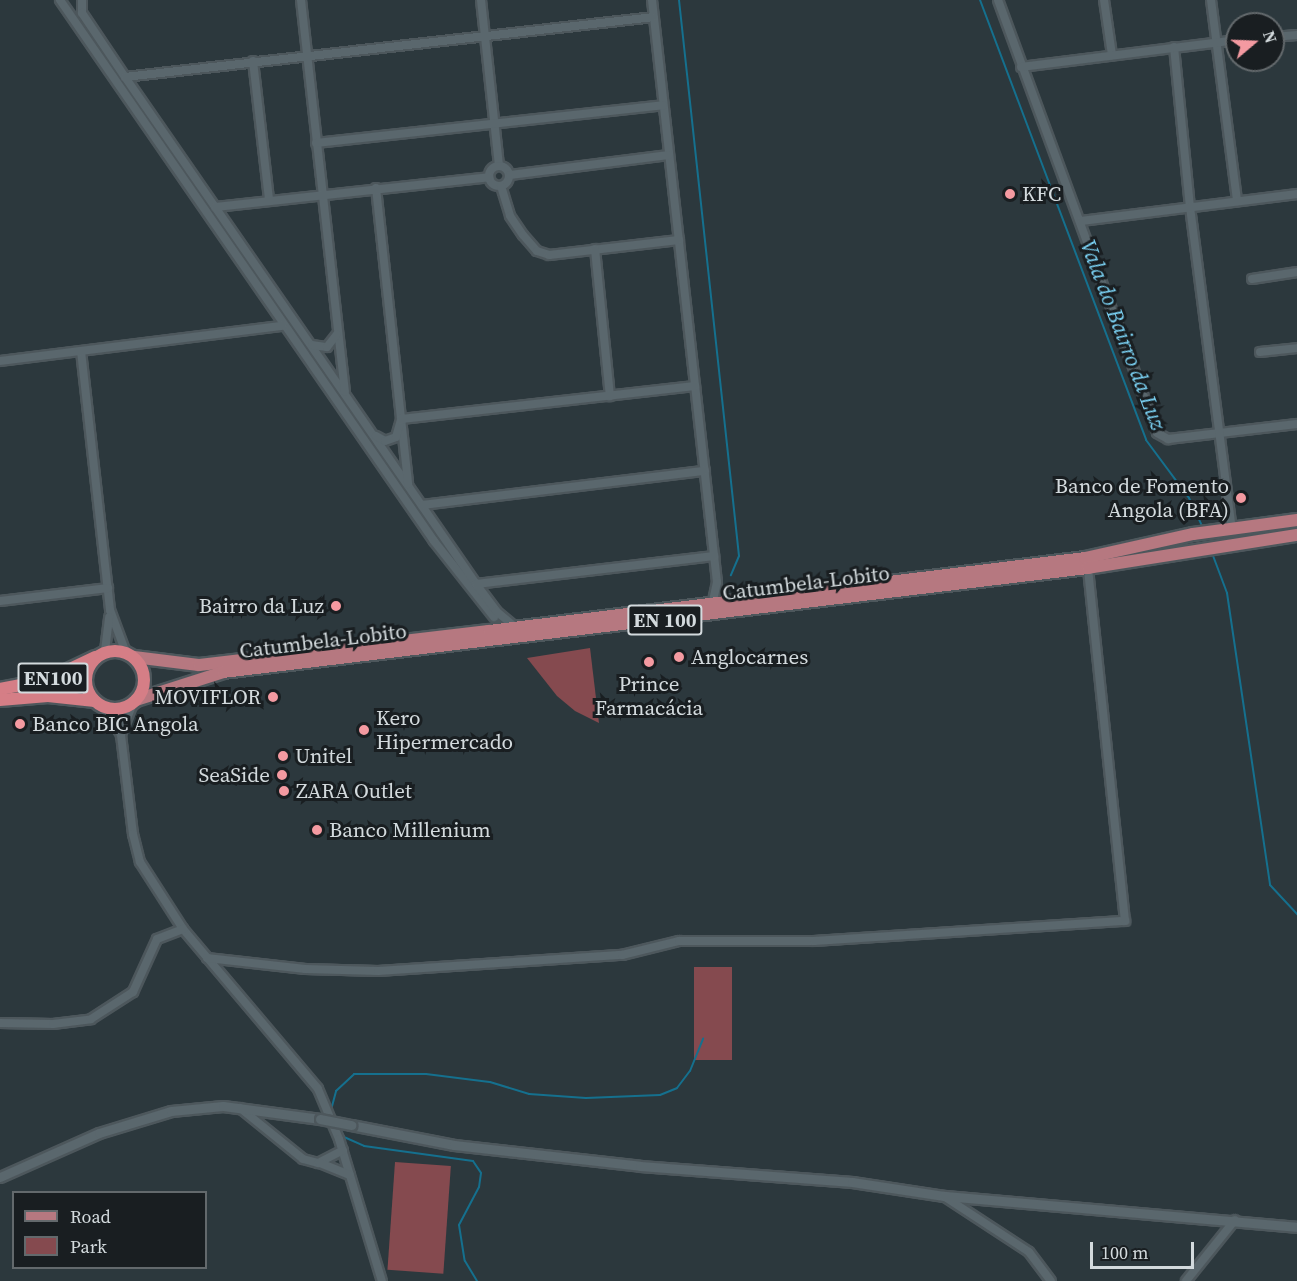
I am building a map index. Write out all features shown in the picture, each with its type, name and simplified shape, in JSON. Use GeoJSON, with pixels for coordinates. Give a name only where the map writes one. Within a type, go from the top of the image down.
{"type":"FeatureCollection","features":[{"type":"Feature","properties":{"kind":"highway"},"geometry":{"type":"LineString","coordinates":[[99,704],[86,676],[103,653]]}},
{"type":"Feature","properties":{"kind":"highway","name":"EN 100"},"geometry":{"type":"LineString","coordinates":[[103,653],[130,655]]}},
{"type":"Feature","properties":{"kind":"highway","name":"EN100"},"geometry":{"type":"LineString","coordinates":[[0,688],[56,677],[103,653]]}},
{"type":"Feature","properties":{"kind":"highway"},"geometry":{"type":"LineString","coordinates":[[130,655],[144,674],[142,692],[134,701]]}},
{"type":"Feature","properties":{"kind":"highway","name":"EN100"},"geometry":{"type":"LineString","coordinates":[[0,699],[48,696],[99,704]]}},
{"type":"Feature","properties":{"kind":"highway","name":"EN 100"},"geometry":{"type":"LineString","coordinates":[[99,704],[120,709],[134,701]]}},
{"type":"Feature","properties":{"kind":"main road","name":"Catumbela-Lobito"},"geometry":{"type":"LineString","coordinates":[[130,655],[199,665],[729,599],[1085,558],[1193,534],[1297,520]]}},
{"type":"Feature","properties":{"kind":"main road","name":"Catumbela-Lobito"},"geometry":{"type":"LineString","coordinates":[[134,701],[223,672],[1088,568],[1197,548],[1297,535]]}},
{"type":"Feature","properties":{"kind":"street"},"geometry":{"type":"LineString","coordinates":[[60,0],[283,326],[434,541],[494,617]]}},
{"type":"Feature","properties":{"kind":"street"},"geometry":{"type":"LineString","coordinates":[[82,0],[82,13],[214,207],[476,584],[493,606],[514,626]]}},
{"type":"Feature","properties":{"kind":"street"},"geometry":{"type":"LineString","coordinates":[[301,0],[345,395]]}},
{"type":"Feature","properties":{"kind":"street"},"geometry":{"type":"LineString","coordinates":[[481,0],[499,165],[510,175]]}},
{"type":"Feature","properties":{"kind":"street"},"geometry":{"type":"LineString","coordinates":[[652,0],[717,582],[713,601]]}},
{"type":"Feature","properties":{"kind":"street"},"geometry":{"type":"LineString","coordinates":[[998,0],[1157,433],[1168,439],[1218,435],[1297,424]]}},
{"type":"Feature","properties":{"kind":"street"},"geometry":{"type":"LineString","coordinates":[[1104,0],[1112,55]]}},
{"type":"Feature","properties":{"kind":"street"},"geometry":{"type":"LineString","coordinates":[[1211,0],[1237,201]]}},
{"type":"Feature","properties":{"kind":"street"},"geometry":{"type":"LineString","coordinates":[[125,77],[654,17]]}},
{"type":"Feature","properties":{"kind":"street"},"geometry":{"type":"LineString","coordinates":[[1021,67],[1225,41]]}},
{"type":"Feature","properties":{"kind":"street"},"geometry":{"type":"LineString","coordinates":[[1174,47],[1190,207],[1232,529]]}},
{"type":"Feature","properties":{"kind":"street"},"geometry":{"type":"LineString","coordinates":[[253,61],[269,200]]}},
{"type":"Feature","properties":{"kind":"street"},"geometry":{"type":"LineString","coordinates":[[316,143],[663,105]]}},
{"type":"Feature","properties":{"kind":"street"},"geometry":{"type":"LineString","coordinates":[[501,186],[510,175],[669,154]]}},
{"type":"Feature","properties":{"kind":"street"},"geometry":{"type":"LineString","coordinates":[[499,165],[490,170],[489,177],[495,185],[501,186]]}},
{"type":"Feature","properties":{"kind":"street"},"geometry":{"type":"LineString","coordinates":[[214,207],[489,177]]}},
{"type":"Feature","properties":{"kind":"street"},"geometry":{"type":"LineString","coordinates":[[501,186],[510,216],[537,251],[549,255],[679,240]]}},
{"type":"Feature","properties":{"kind":"street"},"geometry":{"type":"LineString","coordinates":[[376,188],[408,486]]}},
{"type":"Feature","properties":{"kind":"street"},"geometry":{"type":"LineString","coordinates":[[1081,221],[1297,194]]}},
{"type":"Feature","properties":{"kind":"street"},"geometry":{"type":"LineString","coordinates":[[595,249],[610,396]]}},
{"type":"Feature","properties":{"kind":"street"},"geometry":{"type":"LineString","coordinates":[[1252,279],[1297,272]]}},
{"type":"Feature","properties":{"kind":"street"},"geometry":{"type":"LineString","coordinates":[[0,362],[283,326]]}},
{"type":"Feature","properties":{"kind":"street"},"geometry":{"type":"LineString","coordinates":[[309,343],[327,347],[333,344],[338,329]]}},
{"type":"Feature","properties":{"kind":"street"},"geometry":{"type":"LineString","coordinates":[[1260,352],[1297,348]]}},
{"type":"Feature","properties":{"kind":"street"},"geometry":{"type":"LineString","coordinates":[[81,351],[110,610],[103,653]]}},
{"type":"Feature","properties":{"kind":"street"},"geometry":{"type":"LineString","coordinates":[[401,419],[695,387]]}},
{"type":"Feature","properties":{"kind":"street"},"geometry":{"type":"LineString","coordinates":[[371,432],[390,440],[400,431],[401,419]]}},
{"type":"Feature","properties":{"kind":"street"},"geometry":{"type":"LineString","coordinates":[[422,505],[705,471]]}},
{"type":"Feature","properties":{"kind":"street"},"geometry":{"type":"LineString","coordinates":[[476,584],[714,556]]}},
{"type":"Feature","properties":{"kind":"street"},"geometry":{"type":"LineString","coordinates":[[207,958],[305,969],[378,970],[622,956],[679,941],[814,941],[1125,921],[1088,568]]}},
{"type":"Feature","properties":{"kind":"street"},"geometry":{"type":"LineString","coordinates":[[717,582],[729,599]]}},
{"type":"Feature","properties":{"kind":"street"},"geometry":{"type":"LineString","coordinates":[[0,602],[108,588]]}},
{"type":"Feature","properties":{"kind":"street"},"geometry":{"type":"LineString","coordinates":[[492,630],[493,606]]}},
{"type":"Feature","properties":{"kind":"street"},"geometry":{"type":"LineString","coordinates":[[110,610],[130,655]]}},
{"type":"Feature","properties":{"kind":"street"},"geometry":{"type":"LineString","coordinates":[[134,701],[122,735],[136,848],[159,894],[183,929],[318,1089],[343,1150],[382,1281]]}},
{"type":"Feature","properties":{"kind":"street"},"geometry":{"type":"LineString","coordinates":[[99,704],[122,735]]}},
{"type":"Feature","properties":{"kind":"street"},"geometry":{"type":"LineString","coordinates":[[0,1023],[77,1022],[101,1014],[133,992],[157,939],[183,929]]}},
{"type":"Feature","properties":{"kind":"street"},"geometry":{"type":"LineString","coordinates":[[0,1177],[99,1133],[156,1114],[200,1107],[240,1107],[320,1119],[454,1145],[640,1166],[852,1182],[944,1196],[1297,1227]]}},
{"type":"Feature","properties":{"kind":"street"},"geometry":{"type":"LineString","coordinates":[[240,1107],[303,1159],[318,1162],[351,1175]]}},
{"type":"Feature","properties":{"kind":"street"},"geometry":{"type":"LineString","coordinates":[[318,1162],[343,1150]]}},
{"type":"Feature","properties":{"kind":"street"},"geometry":{"type":"LineString","coordinates":[[944,1196],[1029,1252],[1051,1281]]}},
{"type":"Feature","properties":{"kind":"street"},"geometry":{"type":"LineString","coordinates":[[1186,1281],[1235,1220]]}},
{"type":"Feature","properties":{"kind":"green space"},"geometry":{"type":"Polygon","coordinates":[[[590,648],[599,723],[575,711],[557,696],[527,658],[590,648]]]}},
{"type":"Feature","properties":{"kind":"green space"},"geometry":{"type":"Polygon","coordinates":[[[694,967],[732,967],[732,1060],[694,1060],[694,967]]]}},
{"type":"Feature","properties":{"kind":"green space"},"geometry":{"type":"Polygon","coordinates":[[[395,1162],[451,1166],[443,1274],[387,1270],[395,1162]]]}},
{"type":"Feature","properties":{"kind":"waterway"},"geometry":{"type":"LineString","coordinates":[[679,0],[739,556],[731,575]]}},
{"type":"Feature","properties":{"kind":"waterway","name":"Vala do Bairro da Luz"},"geometry":{"type":"LineString","coordinates":[[980,0],[1146,440],[1189,498],[1203,528]]}},
{"type":"Feature","properties":{"kind":"waterway","name":"Vala do Bairro da Luz"},"geometry":{"type":"LineString","coordinates":[[1212,553],[1227,593],[1270,885],[1297,914]]}},
{"type":"Feature","properties":{"kind":"waterway"},"geometry":{"type":"LineString","coordinates":[[335,1118],[331,1110],[336,1091],[354,1074],[426,1074],[490,1082],[529,1094],[586,1098],[660,1095],[677,1088],[690,1071],[703,1039]]}},
{"type":"Feature","properties":{"kind":"waterway"},"geometry":{"type":"LineString","coordinates":[[338,1125],[344,1137],[364,1146],[473,1161],[481,1173],[479,1187],[459,1225],[465,1261],[477,1281]]}},
{"type":"Feature","properties":{"kind":"place","name":"KFC"},"geometry":{"type":"Point","coordinates":[1010,194]}},
{"type":"Feature","properties":{"kind":"place","name":"Banco de Fomento Angola (BFA)"},"geometry":{"type":"Point","coordinates":[1241,498]}},
{"type":"Feature","properties":{"kind":"place","name":"Bairro da Luz"},"geometry":{"type":"Point","coordinates":[336,606]}},
{"type":"Feature","properties":{"kind":"place","name":"Anglocarnes"},"geometry":{"type":"Point","coordinates":[679,657]}},
{"type":"Feature","properties":{"kind":"place","name":"Prince Farmacácia"},"geometry":{"type":"Point","coordinates":[649,662]}},
{"type":"Feature","properties":{"kind":"place","name":"MOVIFLOR"},"geometry":{"type":"Point","coordinates":[273,697]}},
{"type":"Feature","properties":{"kind":"place","name":"Banco BIC Angola"},"geometry":{"type":"Point","coordinates":[20,724]}},
{"type":"Feature","properties":{"kind":"place","name":"Kero Hipermercado"},"geometry":{"type":"Point","coordinates":[364,730]}},
{"type":"Feature","properties":{"kind":"place","name":"Unitel"},"geometry":{"type":"Point","coordinates":[283,756]}},
{"type":"Feature","properties":{"kind":"place","name":"SeaSide"},"geometry":{"type":"Point","coordinates":[282,775]}},
{"type":"Feature","properties":{"kind":"place","name":"ZARA Outlet"},"geometry":{"type":"Point","coordinates":[284,791]}},
{"type":"Feature","properties":{"kind":"place","name":"Banco Millenium"},"geometry":{"type":"Point","coordinates":[317,830]}}]}
